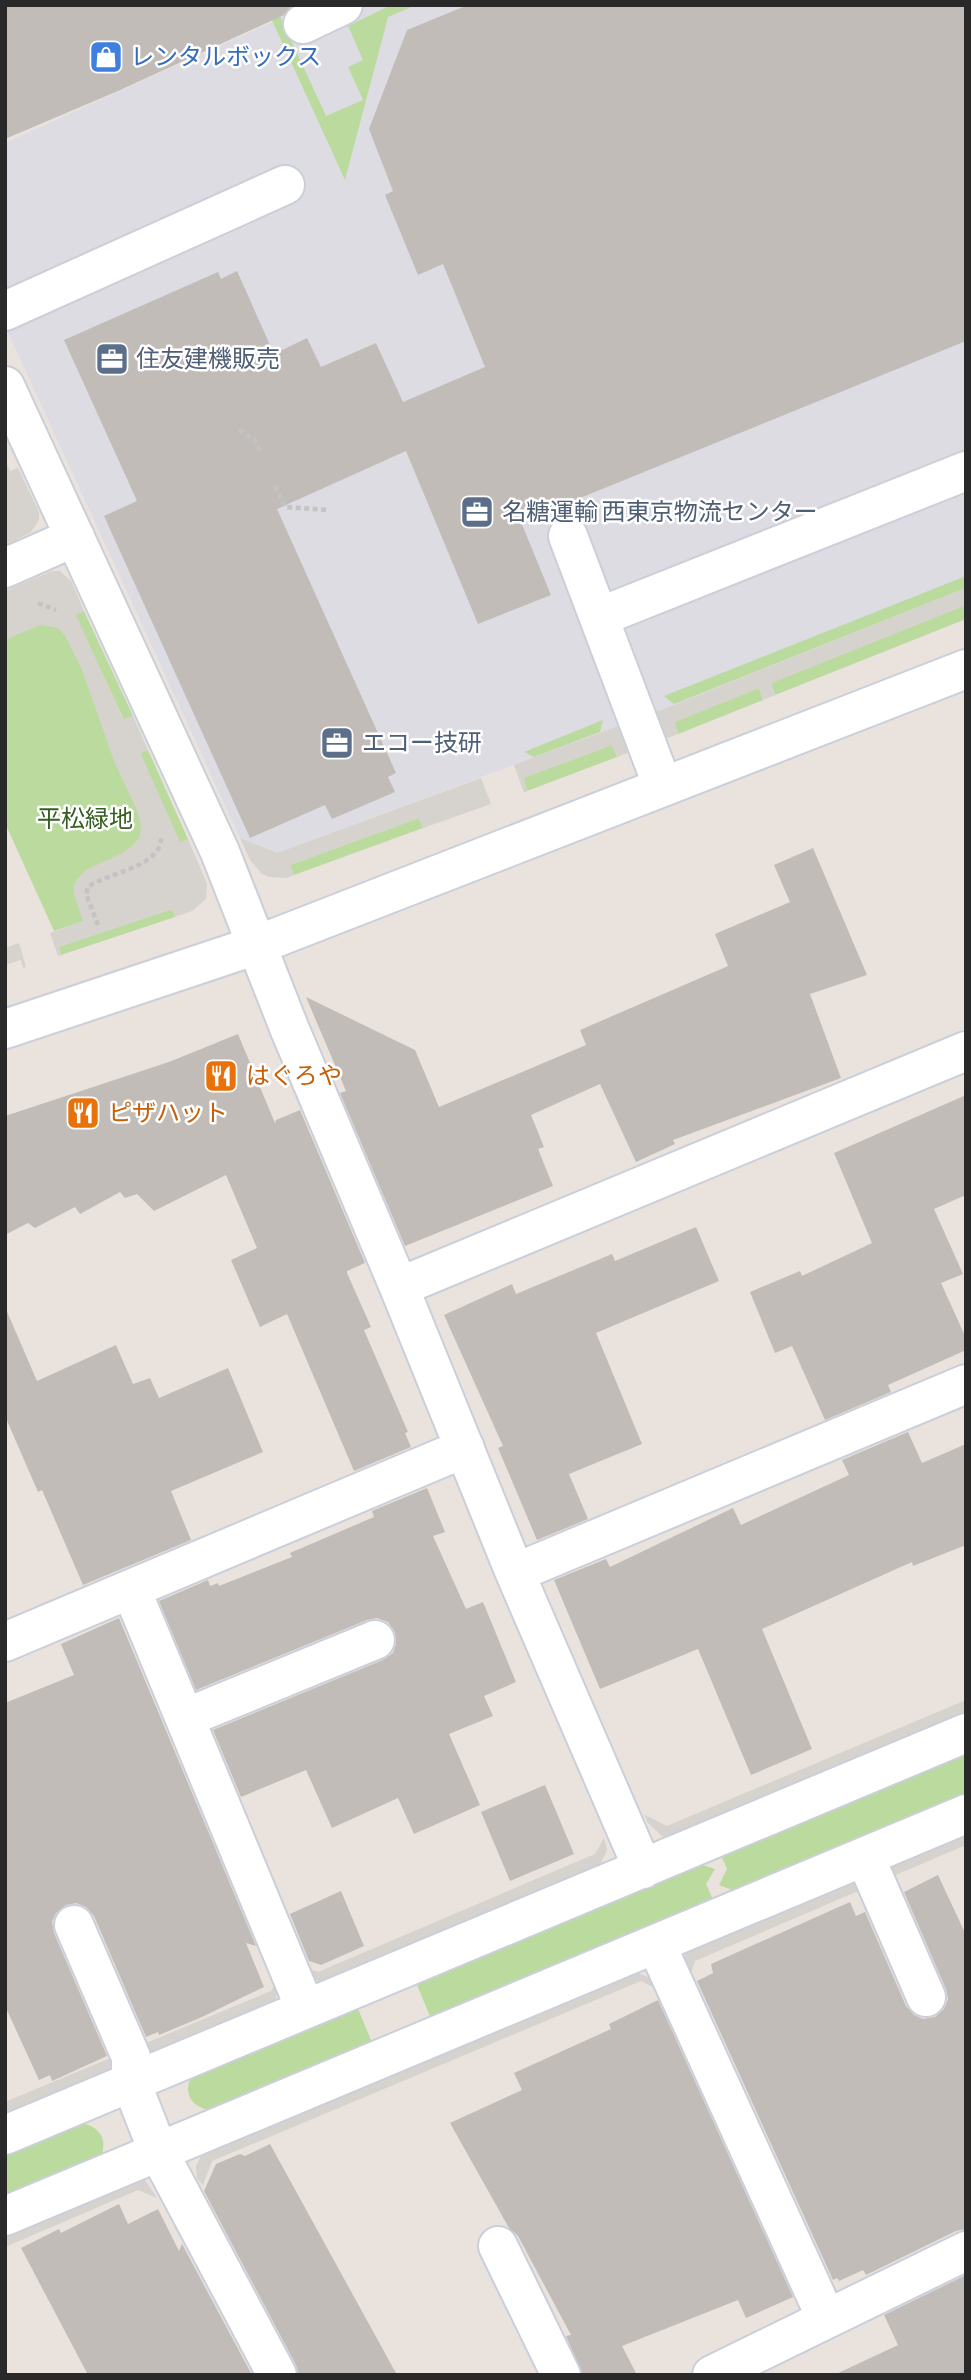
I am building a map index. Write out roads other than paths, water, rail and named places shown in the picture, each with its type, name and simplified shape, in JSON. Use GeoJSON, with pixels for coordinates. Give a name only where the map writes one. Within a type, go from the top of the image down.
{"type":"FeatureCollection","features":[{"type":"Feature","properties":{"kind":"street"},"geometry":{"type":"LineString","coordinates":[[303,23],[343,5]]}},
{"type":"Feature","properties":{"kind":"street"},"geometry":{"type":"LineString","coordinates":[[5,311],[285,185]]}},
{"type":"Feature","properties":{"kind":"street"},"geometry":{"type":"LineString","coordinates":[[5,386],[220,852],[515,1573],[643,1869]]}},
{"type":"Feature","properties":{"kind":"street"},"geometry":{"type":"LineString","coordinates":[[599,617],[966,471]]}},
{"type":"Feature","properties":{"kind":"street"},"geometry":{"type":"LineString","coordinates":[[568,536],[663,787]]}},
{"type":"Feature","properties":{"kind":"street"},"geometry":{"type":"LineString","coordinates":[[5,568],[75,537]]}},
{"type":"Feature","properties":{"kind":"street"},"geometry":{"type":"LineString","coordinates":[[5,1029],[257,944],[966,669]]}},
{"type":"Feature","properties":{"kind":"street"},"geometry":{"type":"LineString","coordinates":[[400,1287],[966,1051]]}},
{"type":"Feature","properties":{"kind":"street"},"geometry":{"type":"LineString","coordinates":[[515,1573],[966,1384]]}},
{"type":"Feature","properties":{"kind":"street"},"geometry":{"type":"LineString","coordinates":[[5,1642],[465,1448]]}},
{"type":"Feature","properties":{"kind":"street"},"geometry":{"type":"LineString","coordinates":[[131,1589],[305,2008]]}},
{"type":"Feature","properties":{"kind":"street"},"geometry":{"type":"LineString","coordinates":[[185,1718],[375,1640]]}},
{"type":"Feature","properties":{"kind":"street"},"geometry":{"type":"LineString","coordinates":[[5,2135],[966,1733]]}},
{"type":"Feature","properties":{"kind":"street"},"geometry":{"type":"LineString","coordinates":[[5,2216],[966,1814]]}},
{"type":"Feature","properties":{"kind":"street"},"geometry":{"type":"LineString","coordinates":[[864,1857],[926,1997]]}},
{"type":"Feature","properties":{"kind":"street"},"geometry":{"type":"LineString","coordinates":[[74,1925],[131,2057],[131,2082],[158,2151],[276,2375]]}},
{"type":"Feature","properties":{"kind":"street"},"geometry":{"type":"LineString","coordinates":[[656,1944],[826,2318]]}},
{"type":"Feature","properties":{"kind":"street"},"geometry":{"type":"LineString","coordinates":[[498,2246],[561,2375]]}},
{"type":"Feature","properties":{"kind":"street"},"geometry":{"type":"LineString","coordinates":[[728,2371],[826,2318],[966,2251]]}},
{"type":"Feature","properties":{"kind":"place","name":"レンタルボックス"},"geometry":{"type":"Point","coordinates":[106,57]}},
{"type":"Feature","properties":{"kind":"place","name":"住友建機販売"},"geometry":{"type":"Point","coordinates":[112,359]}},
{"type":"Feature","properties":{"kind":"place","name":"名糖運輸 西東京物流センター"},"geometry":{"type":"Point","coordinates":[477,512]}},
{"type":"Feature","properties":{"kind":"place","name":"エコー技研"},"geometry":{"type":"Point","coordinates":[337,743]}},
{"type":"Feature","properties":{"kind":"place","name":"はぐろや"},"geometry":{"type":"Point","coordinates":[221,1076]}},
{"type":"Feature","properties":{"kind":"place","name":"ピザハット"},"geometry":{"type":"Point","coordinates":[83,1113]}},
{"type":"Feature","properties":{"kind":"park label","name":"平松緑地"},"geometry":{"type":"Point","coordinates":[85,819]}}]}
